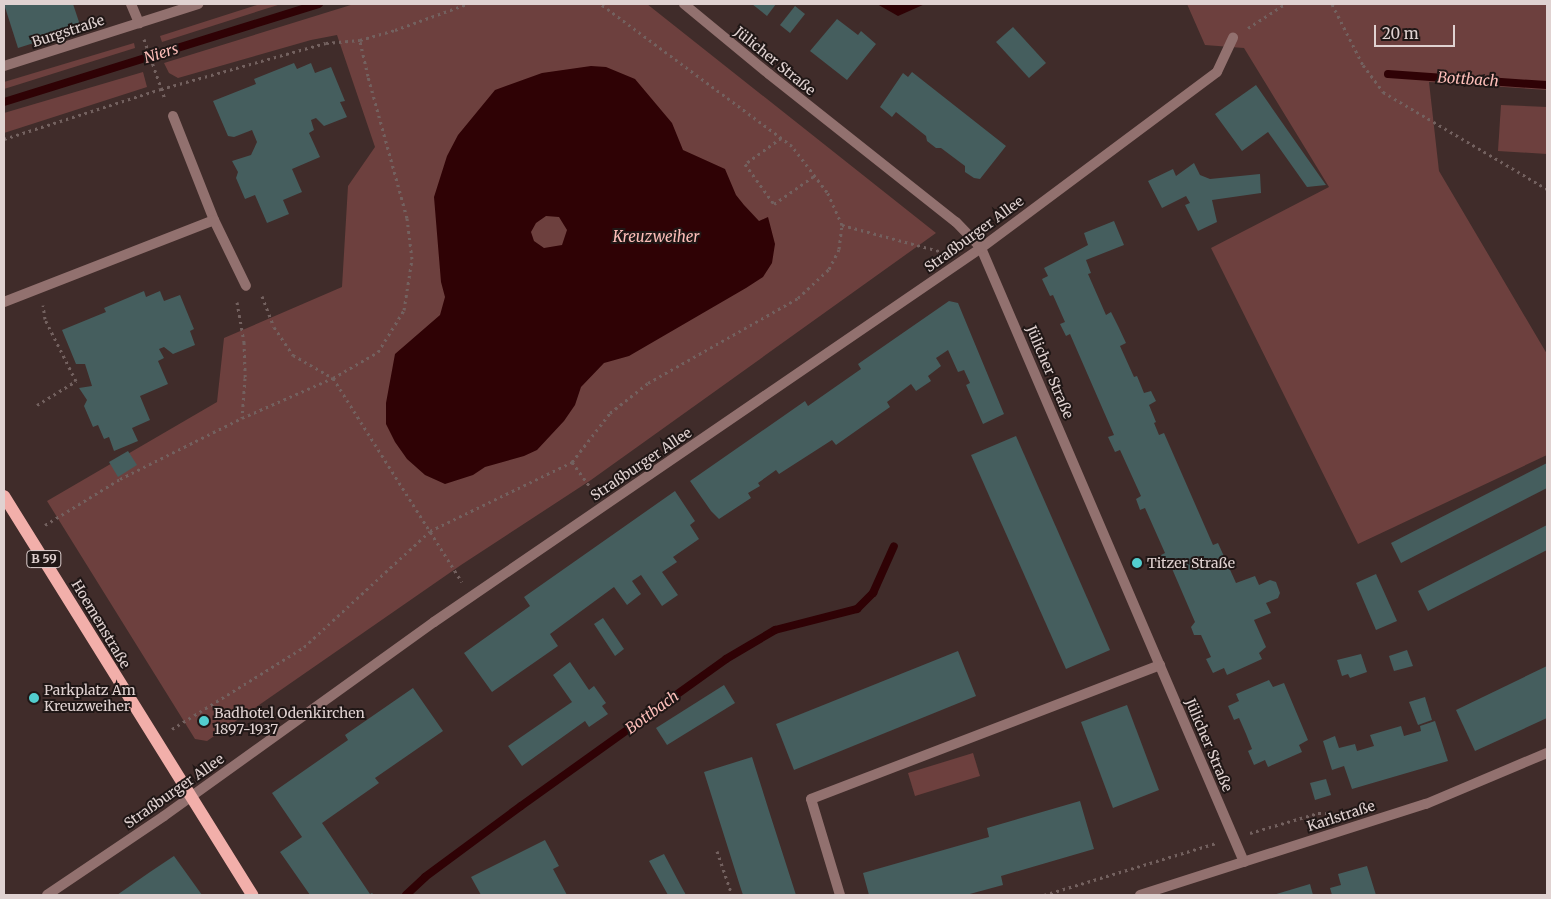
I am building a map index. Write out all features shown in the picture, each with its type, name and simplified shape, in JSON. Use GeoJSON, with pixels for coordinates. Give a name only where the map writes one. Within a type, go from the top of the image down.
{"type":"FeatureCollection","features":[{"type":"Feature","properties":{"kind":"main road","name":"Hoemenstraße"},"geometry":{"type":"LineString","coordinates":[[4,496],[252,895]]}},
{"type":"Feature","properties":{"kind":"street"},"geometry":{"type":"LineString","coordinates":[[131,4],[139,23]]}},
{"type":"Feature","properties":{"kind":"street","name":"Burgstraße"},"geometry":{"type":"LineString","coordinates":[[4,66],[198,4]]}},
{"type":"Feature","properties":{"kind":"street","name":"Jülicher Straße"},"geometry":{"type":"LineString","coordinates":[[684,4],[776,81],[956,222],[981,248],[1244,862]]}},
{"type":"Feature","properties":{"kind":"street","name":"Straßburger Allee"},"geometry":{"type":"LineString","coordinates":[[47,895],[192,796],[471,597],[981,248],[1217,72],[1233,38]]}},
{"type":"Feature","properties":{"kind":"street"},"geometry":{"type":"LineString","coordinates":[[173,116],[214,220],[246,286]]}},
{"type":"Feature","properties":{"kind":"street"},"geometry":{"type":"LineString","coordinates":[[4,302],[214,220]]}},
{"type":"Feature","properties":{"kind":"street"},"geometry":{"type":"LineString","coordinates":[[840,895],[811,799],[1160,665]]}},
{"type":"Feature","properties":{"kind":"street","name":"Karlstraße"},"geometry":{"type":"LineString","coordinates":[[1140,895],[1426,804],[1547,752]]}},
{"type":"Feature","properties":{"kind":"path"},"geometry":{"type":"LineString","coordinates":[[4,139],[161,88],[326,43],[360,40],[467,4]]}},
{"type":"Feature","properties":{"kind":"path"},"geometry":{"type":"LineString","coordinates":[[154,740],[304,647],[430,530],[572,462],[610,413],[648,383],[798,298],[829,268],[839,249],[842,226],[827,192],[792,146],[601,4]]}},
{"type":"Feature","properties":{"kind":"path"},"geometry":{"type":"LineString","coordinates":[[1233,38],[1285,4]]}},
{"type":"Feature","properties":{"kind":"path"},"geometry":{"type":"LineString","coordinates":[[1332,4],[1363,65],[1383,92],[1547,189]]}},
{"type":"Feature","properties":{"kind":"path"},"geometry":{"type":"LineString","coordinates":[[144,40],[161,88]]}},
{"type":"Feature","properties":{"kind":"path"},"geometry":{"type":"LineString","coordinates":[[29,535],[120,479],[242,418],[333,378],[378,352],[404,310],[412,259],[407,218],[360,40]]}},
{"type":"Feature","properties":{"kind":"path"},"geometry":{"type":"LineString","coordinates":[[781,138],[745,164],[774,204],[814,176]]}},
{"type":"Feature","properties":{"kind":"path"},"geometry":{"type":"LineString","coordinates":[[842,226],[966,258]]}},
{"type":"Feature","properties":{"kind":"path"},"geometry":{"type":"LineString","coordinates":[[242,418],[245,378],[244,342],[236,297],[246,286],[258,289],[274,327],[293,355],[333,378],[471,597]]}},
{"type":"Feature","properties":{"kind":"path"},"geometry":{"type":"LineString","coordinates":[[37,405],[76,381],[45,319],[41,287]]}},
{"type":"Feature","properties":{"kind":"path"},"geometry":{"type":"LineString","coordinates":[[572,462],[604,506]]}},
{"type":"Feature","properties":{"kind":"path"},"geometry":{"type":"LineString","coordinates":[[1044,895],[1318,813]]}},
{"type":"Feature","properties":{"kind":"path"},"geometry":{"type":"LineString","coordinates":[[717,851],[732,895]]}},
{"type":"Feature","properties":{"kind":"shaded area"},"geometry":{"type":"Polygon","coordinates":[[[260,4],[281,4],[162,42],[160,36],[260,4]]]}},
{"type":"Feature","properties":{"kind":"shaded area"},"geometry":{"type":"Polygon","coordinates":[[[354,4],[647,4],[936,233],[591,480],[461,565],[207,741],[195,739],[47,501],[217,402],[224,338],[342,287],[348,186],[375,147],[337,35],[311,40],[178,78],[169,73],[164,63],[354,4]]]}},
{"type":"Feature","properties":{"kind":"shaded area"},"geometry":{"type":"Polygon","coordinates":[[[1187,4],[1547,4],[1547,90],[1429,82],[1439,171],[1547,354],[1547,455],[1358,544],[1211,248],[1329,187],[1244,48],[1205,45],[1187,4]]]}},
{"type":"Feature","properties":{"kind":"shaded area"},"geometry":{"type":"Polygon","coordinates":[[[134,43],[135,48],[4,89],[4,82],[134,43]]]}},
{"type":"Feature","properties":{"kind":"shaded area"},"geometry":{"type":"Polygon","coordinates":[[[143,72],[147,87],[4,133],[4,113],[143,72]]]}},
{"type":"Feature","properties":{"kind":"shaded area"},"geometry":{"type":"Polygon","coordinates":[[[1501,105],[1547,107],[1547,154],[1498,151],[1501,105]]]}},
{"type":"Feature","properties":{"kind":"shaded area"},"geometry":{"type":"Polygon","coordinates":[[[973,753],[980,776],[915,796],[908,773],[973,753]]]}},
{"type":"Feature","properties":{"kind":"water"},"geometry":{"type":"Polygon","coordinates":[[[877,4],[925,4],[898,16],[877,4]]]}},
{"type":"Feature","properties":{"kind":"water","name":"Kreuzweiher"},"geometry":{"type":"Polygon","coordinates":[[[591,66],[606,67],[635,79],[672,123],[683,150],[725,169],[736,195],[744,205],[759,221],[768,217],[775,244],[772,263],[763,277],[746,288],[629,356],[604,363],[581,387],[575,405],[564,421],[537,450],[524,456],[485,467],[473,475],[445,484],[425,475],[407,459],[395,442],[386,424],[386,403],[395,354],[440,315],[445,297],[441,282],[434,197],[447,156],[458,135],[495,90],[542,73],[591,66]],[[546,216],[536,223],[531,232],[534,241],[544,248],[562,245],[567,230],[559,217],[546,216]]]}},
{"type":"Feature","properties":{"kind":"building"},"geometry":{"type":"Polygon","coordinates":[[[4,4],[73,4],[81,28],[18,48],[4,4]]]}},
{"type":"Feature","properties":{"kind":"building"},"geometry":{"type":"Polygon","coordinates":[[[752,4],[776,4],[767,16],[752,4]]]}},
{"type":"Feature","properties":{"kind":"building"},"geometry":{"type":"Polygon","coordinates":[[[795,6],[805,14],[790,33],[780,25],[795,6]]]}},
{"type":"Feature","properties":{"kind":"building"},"geometry":{"type":"Polygon","coordinates":[[[837,19],[858,35],[861,31],[876,44],[847,80],[810,51],[837,19]]]}},
{"type":"Feature","properties":{"kind":"building"},"geometry":{"type":"Polygon","coordinates":[[[1013,27],[1046,63],[1029,78],[996,42],[1013,27]]]}},
{"type":"Feature","properties":{"kind":"building"},"geometry":{"type":"Polygon","coordinates":[[[294,63],[297,69],[311,63],[315,73],[331,67],[345,101],[340,102],[347,117],[324,126],[316,118],[311,120],[314,130],[309,133],[320,157],[292,169],[302,192],[283,200],[289,214],[267,223],[255,195],[245,199],[236,178],[238,172],[232,161],[251,155],[257,142],[252,130],[234,137],[228,136],[213,101],[256,84],[254,79],[294,63]]]}},
{"type":"Feature","properties":{"kind":"building"},"geometry":{"type":"Polygon","coordinates":[[[912,72],[1006,146],[980,179],[974,178],[965,172],[965,166],[941,148],[936,148],[927,141],[926,136],[896,112],[892,117],[880,107],[903,73],[908,77],[912,72]]]}},
{"type":"Feature","properties":{"kind":"building"},"geometry":{"type":"Polygon","coordinates":[[[1256,85],[1326,185],[1307,187],[1268,132],[1242,151],[1215,114],[1256,85]]]}},
{"type":"Feature","properties":{"kind":"building"},"geometry":{"type":"Polygon","coordinates":[[[1194,163],[1200,175],[1210,179],[1260,174],[1261,193],[1212,200],[1217,222],[1198,231],[1185,205],[1190,203],[1186,196],[1162,208],[1148,181],[1173,169],[1176,176],[1194,163]]]}},
{"type":"Feature","properties":{"kind":"building"},"geometry":{"type":"Polygon","coordinates":[[[1114,221],[1124,245],[1086,260],[1091,273],[1088,274],[1106,315],[1111,312],[1126,343],[1120,346],[1134,377],[1137,376],[1144,393],[1151,391],[1156,401],[1149,405],[1159,435],[1164,433],[1213,545],[1218,543],[1236,583],[1255,576],[1259,585],[1270,580],[1276,582],[1280,593],[1278,598],[1266,603],[1271,613],[1254,620],[1266,647],[1259,653],[1262,659],[1227,675],[1224,668],[1213,673],[1206,659],[1211,657],[1201,635],[1194,635],[1191,627],[1195,622],[1170,564],[1165,565],[1161,555],[1165,553],[1145,508],[1140,510],[1136,499],[1141,496],[1120,450],[1115,452],[1108,437],[1114,435],[1070,334],[1066,336],[1060,324],[1065,322],[1053,295],[1050,296],[1042,279],[1048,276],[1044,268],[1088,245],[1084,233],[1114,221]]]}},
{"type":"Feature","properties":{"kind":"building"},"geometry":{"type":"Polygon","coordinates":[[[144,291],[146,297],[160,291],[164,301],[180,295],[194,329],[190,331],[195,345],[173,354],[164,347],[159,349],[164,358],[158,361],[168,384],[140,396],[150,420],[132,428],[138,441],[114,451],[109,437],[104,439],[98,425],[93,427],[84,406],[87,400],[79,388],[92,386],[85,364],[76,364],[62,330],[106,312],[104,308],[144,291]]]}},
{"type":"Feature","properties":{"kind":"building"},"geometry":{"type":"Polygon","coordinates":[[[949,301],[958,303],[1004,414],[983,424],[966,385],[970,383],[964,370],[958,372],[948,350],[936,358],[941,366],[928,376],[931,381],[916,391],[911,384],[887,402],[890,407],[836,445],[832,440],[779,474],[776,470],[758,483],[760,486],[748,493],[751,498],[719,519],[711,511],[690,481],[805,401],[808,406],[861,369],[858,364],[949,301]]]}},
{"type":"Feature","properties":{"kind":"building"},"geometry":{"type":"Polygon","coordinates":[[[1016,436],[1110,650],[1066,669],[971,455],[1016,436]]]}},
{"type":"Feature","properties":{"kind":"building"},"geometry":{"type":"Polygon","coordinates":[[[128,451],[137,465],[118,477],[109,462],[128,451]]]}},
{"type":"Feature","properties":{"kind":"building"},"geometry":{"type":"Polygon","coordinates":[[[1547,463],[1547,488],[1401,563],[1391,543],[1547,463]]]}},
{"type":"Feature","properties":{"kind":"building"},"geometry":{"type":"Polygon","coordinates":[[[675,491],[695,521],[690,525],[699,539],[673,557],[677,562],[662,572],[678,595],[662,606],[641,575],[632,581],[641,594],[627,605],[614,587],[550,634],[558,646],[492,692],[464,653],[530,606],[524,597],[675,491]]]}},
{"type":"Feature","properties":{"kind":"building"},"geometry":{"type":"Polygon","coordinates":[[[1547,525],[1547,550],[1428,611],[1418,591],[1547,525]]]}},
{"type":"Feature","properties":{"kind":"building"},"geometry":{"type":"Polygon","coordinates":[[[1376,574],[1397,621],[1376,630],[1356,583],[1376,574]]]}},
{"type":"Feature","properties":{"kind":"building"},"geometry":{"type":"Polygon","coordinates":[[[603,618],[624,649],[615,656],[594,624],[603,618]]]}},
{"type":"Feature","properties":{"kind":"building"},"geometry":{"type":"Polygon","coordinates":[[[1407,650],[1413,666],[1394,671],[1389,656],[1407,650]]]}},
{"type":"Feature","properties":{"kind":"building"},"geometry":{"type":"Polygon","coordinates":[[[958,651],[976,696],[794,770],[776,724],[958,651]]]}},
{"type":"Feature","properties":{"kind":"building"},"geometry":{"type":"Polygon","coordinates":[[[1361,654],[1367,672],[1350,678],[1348,674],[1342,676],[1337,660],[1361,654]]]}},
{"type":"Feature","properties":{"kind":"building"},"geometry":{"type":"Polygon","coordinates":[[[570,662],[589,690],[594,686],[606,703],[602,706],[608,714],[589,727],[585,721],[522,766],[508,746],[572,702],[553,675],[570,662]]]}},
{"type":"Feature","properties":{"kind":"building"},"geometry":{"type":"Polygon","coordinates":[[[1547,666],[1547,718],[1475,751],[1456,710],[1547,666]]]}},
{"type":"Feature","properties":{"kind":"building"},"geometry":{"type":"Polygon","coordinates":[[[1269,680],[1273,687],[1284,683],[1308,740],[1299,745],[1302,752],[1268,767],[1265,760],[1254,765],[1248,751],[1252,749],[1239,718],[1234,720],[1228,706],[1239,701],[1236,694],[1269,680]]]}},
{"type":"Feature","properties":{"kind":"building"},"geometry":{"type":"Polygon","coordinates":[[[724,685],[735,703],[667,745],[656,728],[724,685]]]}},
{"type":"Feature","properties":{"kind":"building"},"geometry":{"type":"Polygon","coordinates":[[[413,688],[443,731],[375,778],[379,783],[322,823],[370,894],[374,895],[310,895],[280,852],[302,837],[272,793],[348,740],[345,735],[413,688]]]}},
{"type":"Feature","properties":{"kind":"building"},"geometry":{"type":"Polygon","coordinates":[[[1425,697],[1432,720],[1418,725],[1409,702],[1425,697]]]}},
{"type":"Feature","properties":{"kind":"building"},"geometry":{"type":"Polygon","coordinates":[[[1127,705],[1159,790],[1113,808],[1081,722],[1127,705]]]}},
{"type":"Feature","properties":{"kind":"building"},"geometry":{"type":"Polygon","coordinates":[[[1435,721],[1448,761],[1352,789],[1344,766],[1332,770],[1323,741],[1335,736],[1339,748],[1355,744],[1357,751],[1374,746],[1370,735],[1401,726],[1404,736],[1421,731],[1420,726],[1435,721]]]}},
{"type":"Feature","properties":{"kind":"building"},"geometry":{"type":"Polygon","coordinates":[[[752,757],[796,895],[743,895],[740,886],[704,772],[752,757]]]}},
{"type":"Feature","properties":{"kind":"building"},"geometry":{"type":"Polygon","coordinates":[[[1326,779],[1331,795],[1315,800],[1310,783],[1326,779]]]}},
{"type":"Feature","properties":{"kind":"building"},"geometry":{"type":"Polygon","coordinates":[[[1080,801],[1094,849],[1001,876],[1003,885],[966,895],[869,895],[863,873],[989,837],[987,828],[1080,801]]]}},
{"type":"Feature","properties":{"kind":"building"},"geometry":{"type":"Polygon","coordinates":[[[545,840],[559,866],[553,869],[567,895],[481,895],[471,877],[545,840]]]}},
{"type":"Feature","properties":{"kind":"building"},"geometry":{"type":"Polygon","coordinates":[[[664,854],[686,895],[668,895],[649,861],[664,854]]]}},
{"type":"Feature","properties":{"kind":"building"},"geometry":{"type":"Polygon","coordinates":[[[174,856],[202,895],[117,895],[150,872],[174,856]]]}},
{"type":"Feature","properties":{"kind":"building"},"geometry":{"type":"Polygon","coordinates":[[[1367,866],[1376,895],[1332,895],[1330,888],[1341,885],[1338,874],[1367,866]]]}},
{"type":"Feature","properties":{"kind":"building"},"geometry":{"type":"Polygon","coordinates":[[[1310,884],[1313,895],[1273,895],[1310,884]]]}},
{"type":"Feature","properties":{"kind":"waterway","name":"Niers"},"geometry":{"type":"LineString","coordinates":[[4,102],[319,4]]}},
{"type":"Feature","properties":{"kind":"waterway","name":"Bottbach"},"geometry":{"type":"LineString","coordinates":[[1388,74],[1547,85]]}},
{"type":"Feature","properties":{"kind":"waterway","name":"Bottbach"},"geometry":{"type":"LineString","coordinates":[[406,895],[425,877],[521,806],[726,659],[775,630],[857,609],[873,593],[894,546]]}},
{"type":"Feature","properties":{"kind":"place","name":"Titzer Straße"},"geometry":{"type":"Point","coordinates":[1137,563]}},
{"type":"Feature","properties":{"kind":"place","name":"Parkplatz Am Kreuzweiher"},"geometry":{"type":"Point","coordinates":[34,698]}},
{"type":"Feature","properties":{"kind":"place","name":"Badhotel Odenkirchen 1897-1937"},"geometry":{"type":"Point","coordinates":[204,721]}}]}
